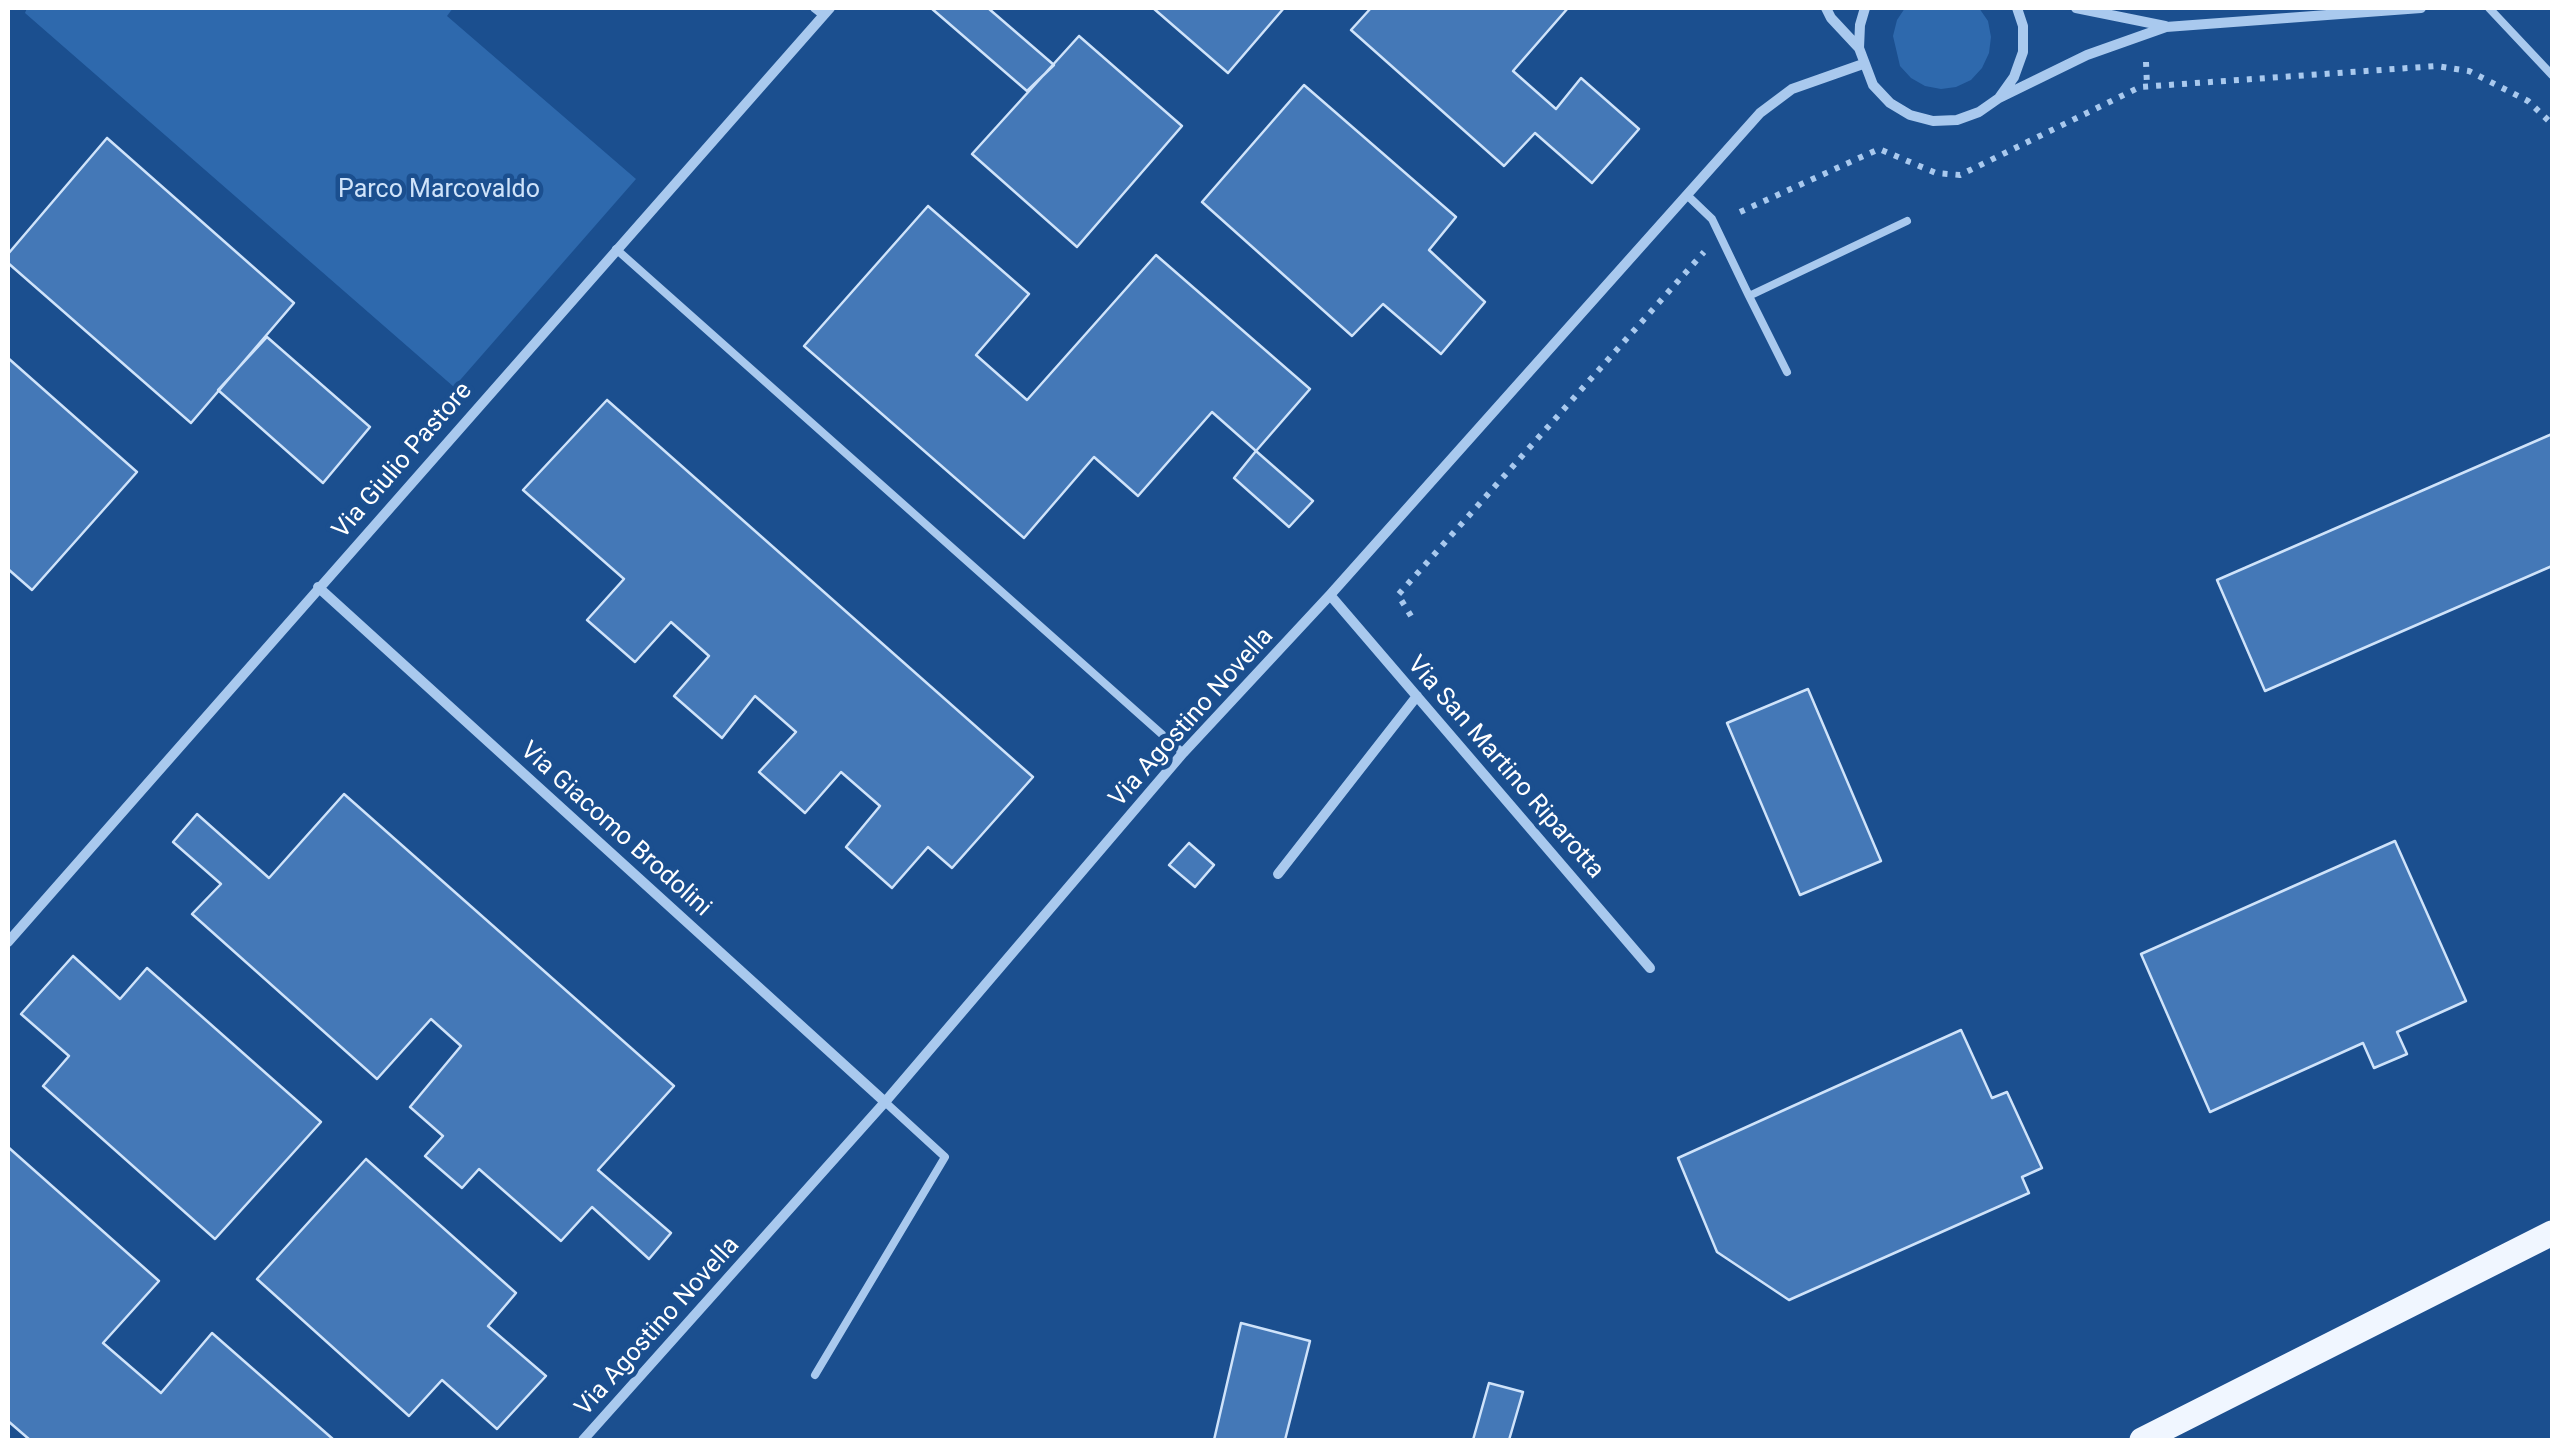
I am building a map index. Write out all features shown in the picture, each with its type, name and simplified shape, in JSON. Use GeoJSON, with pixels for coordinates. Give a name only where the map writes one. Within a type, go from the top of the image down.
{"type":"FeatureCollection","features":[{"type":"Feature","properties":{"kind":"main road"},"geometry":{"type":"LineString","coordinates":[[2142,1440],[2552,1233]]}},
{"type":"Feature","properties":{"kind":"street"},"geometry":{"type":"LineString","coordinates":[[1826,8],[1859,48]]}},
{"type":"Feature","properties":{"kind":"street"},"geometry":{"type":"LineString","coordinates":[[1865,8],[1859,48],[1873,85],[1890,103],[1910,115],[1933,121],[1968,116],[2087,54],[2166,26]]}},
{"type":"Feature","properties":{"kind":"street"},"geometry":{"type":"LineString","coordinates":[[1999,98],[2014,77],[2023,52],[2018,8]]}},
{"type":"Feature","properties":{"kind":"street"},"geometry":{"type":"LineString","coordinates":[[2076,8],[2166,26],[2421,8]]}},
{"type":"Feature","properties":{"kind":"street","name":"Via Giulio Pastore"},"geometry":{"type":"LineString","coordinates":[[8,942],[822,10]]}},
{"type":"Feature","properties":{"kind":"street","name":"Via Agostino Novella"},"geometry":{"type":"LineString","coordinates":[[583,1440],[885,1102],[1183,753],[1330,596],[1760,112],[1792,89],[1862,64]]}},
{"type":"Feature","properties":{"kind":"street","name":"Via Giacomo Brodolini"},"geometry":{"type":"LineString","coordinates":[[318,587],[885,1102]]}},
{"type":"Feature","properties":{"kind":"street","name":"Via San Martino Riparotta"},"geometry":{"type":"LineString","coordinates":[[1330,596],[1650,968]]}},
{"type":"Feature","properties":{"kind":"street"},"geometry":{"type":"LineString","coordinates":[[1278,874],[1416,696]]}},
{"type":"Feature","properties":{"kind":"lane"},"geometry":{"type":"LineString","coordinates":[[2489,8],[2552,75]]}},
{"type":"Feature","properties":{"kind":"lane"},"geometry":{"type":"LineString","coordinates":[[1688,196],[1712,219],[1788,372]]}},
{"type":"Feature","properties":{"kind":"lane"},"geometry":{"type":"LineString","coordinates":[[1750,296],[1907,221]]}},
{"type":"Feature","properties":{"kind":"lane"},"geometry":{"type":"LineString","coordinates":[[616,249],[1183,753]]}},
{"type":"Feature","properties":{"kind":"lane"},"geometry":{"type":"LineString","coordinates":[[815,1375],[944,1156],[885,1102]]}},
{"type":"Feature","properties":{"kind":"path"},"geometry":{"type":"LineString","coordinates":[[1740,212],[1880,149],[1936,173],[1960,174],[2147,86],[2437,66],[2469,71],[2528,101],[2552,124]]}},
{"type":"Feature","properties":{"kind":"path"},"geometry":{"type":"LineString","coordinates":[[1411,616],[1398,595],[1705,250]]}},
{"type":"Feature","properties":{"kind":"green space","name":"Parco Marcovaldo"},"geometry":{"type":"Polygon","coordinates":[[[27,8],[453,8],[447,16],[636,179],[454,387],[25,13],[27,8]]]}},
{"type":"Feature","properties":{"kind":"green space"},"geometry":{"type":"Polygon","coordinates":[[[1905,8],[1979,8],[1988,21],[1991,37],[1989,53],[1971,80],[1941,89],[1925,86],[1900,66],[1893,36],[1905,8]]]}},
{"type":"Feature","properties":{"kind":"building"},"geometry":{"type":"Polygon","coordinates":[[[931,8],[988,8],[1054,65],[1027,91],[931,8]]]}},
{"type":"Feature","properties":{"kind":"building"},"geometry":{"type":"Polygon","coordinates":[[[1153,8],[1284,8],[1228,73],[1153,8]]]}},
{"type":"Feature","properties":{"kind":"building"},"geometry":{"type":"Polygon","coordinates":[[[1371,8],[1568,8],[1513,71],[1556,109],[1581,78],[1639,129],[1592,183],[1535,133],[1504,166],[1351,30],[1371,8]]]}},
{"type":"Feature","properties":{"kind":"building"},"geometry":{"type":"Polygon","coordinates":[[[1079,36],[1182,126],[1077,247],[972,154],[1079,36]]]}},
{"type":"Feature","properties":{"kind":"building"},"geometry":{"type":"Polygon","coordinates":[[[1304,85],[1456,217],[1429,250],[1485,302],[1441,354],[1383,304],[1352,336],[1202,202],[1304,85]]]}},
{"type":"Feature","properties":{"kind":"building"},"geometry":{"type":"Polygon","coordinates":[[[107,138],[294,303],[191,423],[8,263],[8,254],[107,138]]]}},
{"type":"Feature","properties":{"kind":"building"},"geometry":{"type":"Polygon","coordinates":[[[928,206],[1029,294],[976,355],[1027,400],[1156,255],[1310,389],[1256,451],[1212,412],[1138,496],[1094,457],[1024,538],[804,346],[928,206]]]}},
{"type":"Feature","properties":{"kind":"building"},"geometry":{"type":"Polygon","coordinates":[[[267,337],[370,427],[323,483],[218,390],[267,337]]]}},
{"type":"Feature","properties":{"kind":"building"},"geometry":{"type":"Polygon","coordinates":[[[8,358],[137,472],[32,590],[8,569],[8,358]]]}},
{"type":"Feature","properties":{"kind":"building"},"geometry":{"type":"Polygon","coordinates":[[[607,400],[1033,777],[952,868],[928,847],[892,888],[846,847],[880,806],[841,772],[805,813],[759,772],[796,732],[779,717],[755,696],[722,738],[674,696],[709,656],[671,622],[635,662],[587,620],[624,579],[523,490],[607,400]]]}},
{"type":"Feature","properties":{"kind":"building"},"geometry":{"type":"Polygon","coordinates":[[[2552,434],[2552,566],[2265,691],[2217,580],[2552,434]]]}},
{"type":"Feature","properties":{"kind":"building"},"geometry":{"type":"Polygon","coordinates":[[[1256,451],[1313,501],[1289,527],[1234,478],[1256,451]]]}},
{"type":"Feature","properties":{"kind":"building"},"geometry":{"type":"Polygon","coordinates":[[[1808,689],[1881,861],[1800,895],[1727,723],[1808,689]]]}},
{"type":"Feature","properties":{"kind":"building"},"geometry":{"type":"Polygon","coordinates":[[[344,794],[674,1086],[598,1170],[671,1233],[649,1259],[592,1207],[561,1241],[479,1169],[462,1188],[425,1156],[443,1136],[410,1107],[461,1046],[431,1019],[377,1079],[192,914],[221,884],[173,842],[197,814],[269,878],[344,794]]]}},
{"type":"Feature","properties":{"kind":"building"},"geometry":{"type":"Polygon","coordinates":[[[2395,841],[2466,1001],[2397,1032],[2407,1054],[2374,1068],[2363,1043],[2210,1112],[2141,954],[2395,841]]]}},
{"type":"Feature","properties":{"kind":"building"},"geometry":{"type":"Polygon","coordinates":[[[1189,843],[1214,865],[1195,887],[1169,865],[1189,843]]]}},
{"type":"Feature","properties":{"kind":"building"},"geometry":{"type":"Polygon","coordinates":[[[73,956],[120,999],[147,968],[321,1122],[215,1239],[43,1086],[69,1056],[21,1014],[73,956]]]}},
{"type":"Feature","properties":{"kind":"building"},"geometry":{"type":"Polygon","coordinates":[[[1961,1030],[1992,1098],[2007,1092],[2042,1168],[2022,1177],[2029,1193],[1789,1300],[1717,1252],[1678,1158],[1961,1030]]]}},
{"type":"Feature","properties":{"kind":"building"},"geometry":{"type":"Polygon","coordinates":[[[8,1147],[159,1281],[103,1343],[161,1393],[212,1333],[334,1440],[30,1440],[8,1421],[8,1147]]]}},
{"type":"Feature","properties":{"kind":"building"},"geometry":{"type":"Polygon","coordinates":[[[366,1159],[516,1293],[488,1326],[546,1376],[497,1429],[442,1380],[409,1416],[257,1279],[366,1159]]]}},
{"type":"Feature","properties":{"kind":"building"},"geometry":{"type":"Polygon","coordinates":[[[1241,1323],[1310,1341],[1285,1440],[1214,1440],[1241,1323]]]}},
{"type":"Feature","properties":{"kind":"building"},"geometry":{"type":"Polygon","coordinates":[[[1489,1383],[1523,1392],[1509,1440],[1473,1440],[1489,1383]]]}}]}
